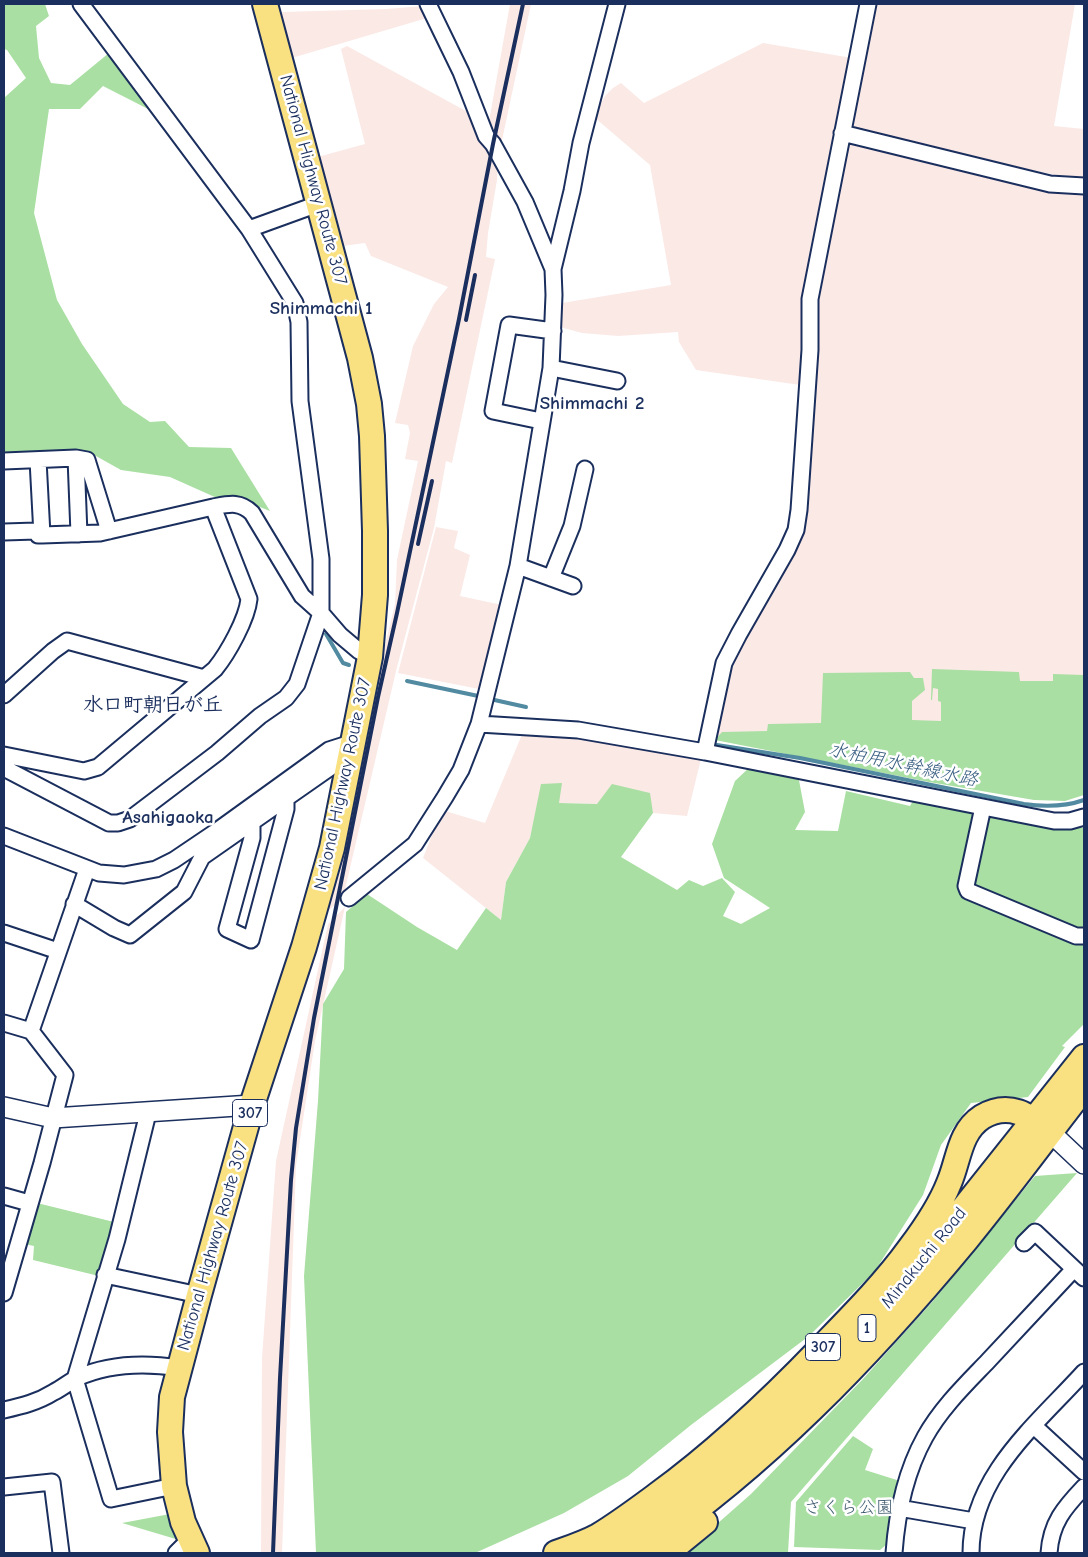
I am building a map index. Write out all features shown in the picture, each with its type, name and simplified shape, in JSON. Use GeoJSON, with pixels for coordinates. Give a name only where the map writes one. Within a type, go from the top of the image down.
{"type":"FeatureCollection","features":[{"type":"Feature","properties":{"kind":"highway","name":"National Highway Route 307"},"geometry":{"type":"LineString","coordinates":[[188,1548],[174,1486],[170,1432],[172,1397],[198,1295],[252,1105],[304,947],[330,858],[370,656],[376,595],[372,436],[360,358],[265,4]]}},
{"type":"Feature","properties":{"kind":"highway","name":"Minakuchi Road"},"geometry":{"type":"LineString","coordinates":[[636,1553],[727,1485],[796,1425],[838,1384],[919,1295],[966,1239],[1042,1126],[1084,1057]]}},
{"type":"Feature","properties":{"kind":"highway","name":"Minakuchi Road"},"geometry":{"type":"LineString","coordinates":[[604,1553],[683,1499],[735,1456],[838,1360],[1042,1126],[1084,1088]]}},
{"type":"Feature","properties":{"kind":"highway","name":"307"},"geometry":{"type":"LineString","coordinates":[[556,1553],[597,1536],[645,1504],[726,1441],[784,1387],[852,1317],[909,1249],[932,1216],[949,1183],[962,1139],[981,1118],[1004,1110],[1026,1114],[1042,1126]]}},
{"type":"Feature","properties":{"kind":"highway"},"geometry":{"type":"LineString","coordinates":[[667,1553],[706,1521],[784,1446],[796,1425]]}},
{"type":"Feature","properties":{"kind":"street"},"geometry":{"type":"LineString","coordinates":[[4,768],[109,823],[118,823],[130,819],[217,753],[260,716],[286,698],[296,684],[321,614],[321,559],[300,402],[299,322],[295,303],[249,230],[81,4]]}},
{"type":"Feature","properties":{"kind":"street"},"geometry":{"type":"LineString","coordinates":[[428,4],[461,72],[486,136],[525,202],[553,269]]}},
{"type":"Feature","properties":{"kind":"street"},"geometry":{"type":"LineString","coordinates":[[349,898],[415,844],[461,770],[480,724],[518,566],[551,368],[553,269],[572,191],[581,143],[617,4]]}},
{"type":"Feature","properties":{"kind":"street"},"geometry":{"type":"LineString","coordinates":[[705,752],[724,663],[787,550],[796,530],[810,350],[810,299],[868,4]]}},
{"type":"Feature","properties":{"kind":"street"},"geometry":{"type":"LineString","coordinates":[[842,133],[1050,184],[1084,186]]}},
{"type":"Feature","properties":{"kind":"street"},"geometry":{"type":"LineString","coordinates":[[249,230],[318,204]]}},
{"type":"Feature","properties":{"kind":"street"},"geometry":{"type":"LineString","coordinates":[[541,421],[493,411],[509,325],[553,331]]}},
{"type":"Feature","properties":{"kind":"street"},"geometry":{"type":"LineString","coordinates":[[551,368],[617,381]]}},
{"type":"Feature","properties":{"kind":"street"},"geometry":{"type":"LineString","coordinates":[[76,458],[79,534]]}},
{"type":"Feature","properties":{"kind":"street"},"geometry":{"type":"LineString","coordinates":[[4,461],[76,458],[87,460],[109,531]]}},
{"type":"Feature","properties":{"kind":"street"},"geometry":{"type":"LineString","coordinates":[[38,460],[42,535]]}},
{"type":"Feature","properties":{"kind":"street"},"geometry":{"type":"LineString","coordinates":[[551,578],[572,526],[585,469]]}},
{"type":"Feature","properties":{"kind":"street"},"geometry":{"type":"LineString","coordinates":[[4,532],[36,531],[38,535],[100,533],[213,507],[239,504],[246,507],[252,513],[302,596],[340,635],[359,651],[370,656]]}},
{"type":"Feature","properties":{"kind":"street"},"geometry":{"type":"LineString","coordinates":[[4,755],[84,771],[98,767],[215,669],[222,661],[248,610],[249,599],[213,507]]}},
{"type":"Feature","properties":{"kind":"street"},"geometry":{"type":"LineString","coordinates":[[518,566],[573,586]]}},
{"type":"Feature","properties":{"kind":"street"},"geometry":{"type":"LineString","coordinates":[[4,695],[53,651],[67,642],[204,678]]}},
{"type":"Feature","properties":{"kind":"street"},"geometry":{"type":"LineString","coordinates":[[480,724],[578,730],[705,752],[1054,821],[1070,821],[1084,817]]}},
{"type":"Feature","properties":{"kind":"street"},"geometry":{"type":"LineString","coordinates":[[74,904],[114,928],[130,935],[184,892],[202,857],[338,762],[354,742]]}},
{"type":"Feature","properties":{"kind":"street"},"geometry":{"type":"LineString","coordinates":[[4,836],[99,874],[124,875],[156,868],[174,860],[214,833],[329,750],[354,742]]}},
{"type":"Feature","properties":{"kind":"street"},"geometry":{"type":"LineString","coordinates":[[252,823],[252,838],[227,929],[251,940],[286,809],[286,798]]}},
{"type":"Feature","properties":{"kind":"street"},"geometry":{"type":"LineString","coordinates":[[984,807],[966,886],[968,891],[973,895],[1076,936],[1084,936]]}},
{"type":"Feature","properties":{"kind":"street"},"geometry":{"type":"LineString","coordinates":[[31,1031],[86,869]]}},
{"type":"Feature","properties":{"kind":"street"},"geometry":{"type":"LineString","coordinates":[[4,932],[58,951]]}},
{"type":"Feature","properties":{"kind":"street"},"geometry":{"type":"LineString","coordinates":[[4,1023],[31,1031],[65,1075],[30,1203],[7,1270],[4,1293]]}},
{"type":"Feature","properties":{"kind":"street"},"geometry":{"type":"LineString","coordinates":[[4,1107],[53,1118],[252,1105]]}},
{"type":"Feature","properties":{"kind":"street"},"geometry":{"type":"LineString","coordinates":[[148,1113],[117,1239],[75,1379],[111,1499],[174,1486]]}},
{"type":"Feature","properties":{"kind":"street"},"geometry":{"type":"LineString","coordinates":[[1042,1126],[1084,1164]]}},
{"type":"Feature","properties":{"kind":"street"},"geometry":{"type":"LineString","coordinates":[[4,1196],[30,1203]]}},
{"type":"Feature","properties":{"kind":"street"},"geometry":{"type":"LineString","coordinates":[[894,1553],[896,1522],[912,1465],[934,1422],[959,1391],[1079,1274],[1034,1232]]}},
{"type":"Feature","properties":{"kind":"street"},"geometry":{"type":"LineString","coordinates":[[105,1275],[198,1295]]}},
{"type":"Feature","properties":{"kind":"street"},"geometry":{"type":"LineString","coordinates":[[4,1410],[36,1402],[75,1379],[95,1371],[126,1366],[156,1365],[179,1368]]}},
{"type":"Feature","properties":{"kind":"street"},"geometry":{"type":"LineString","coordinates":[[971,1553],[974,1521],[985,1490],[997,1469],[1084,1372]]}},
{"type":"Feature","properties":{"kind":"street"},"geometry":{"type":"LineString","coordinates":[[1034,1426],[1084,1472]]}},
{"type":"Feature","properties":{"kind":"street"},"geometry":{"type":"LineString","coordinates":[[4,1488],[52,1482],[61,1553]]}},
{"type":"Feature","properties":{"kind":"street"},"geometry":{"type":"LineString","coordinates":[[1063,1553],[1049,1547],[1056,1522],[1065,1507],[1084,1486]]}},
{"type":"Feature","properties":{"kind":"street"},"geometry":{"type":"LineString","coordinates":[[899,1508],[974,1521]]}},
{"type":"Feature","properties":{"kind":"shaded area"},"geometry":{"type":"Polygon","coordinates":[[[510,4],[531,4],[498,159],[497,180],[486,257],[495,259],[452,463],[446,461],[434,528],[397,667],[343,898],[328,911],[371,703],[395,604],[397,560],[418,461],[405,459],[410,433],[408,425],[395,423],[413,346],[434,304],[448,287],[371,256],[365,243],[335,247],[314,158],[365,144],[341,49],[347,46],[475,116],[486,138],[510,4]]]}},
{"type":"Feature","properties":{"kind":"shaded area"},"geometry":{"type":"Polygon","coordinates":[[[876,4],[1075,4],[1054,126],[1084,129],[1084,178],[1051,174],[991,162],[856,129],[851,123],[876,4]]]}},
{"type":"Feature","properties":{"kind":"shaded area"},"geometry":{"type":"Polygon","coordinates":[[[423,6],[427,18],[285,60],[278,20],[282,12],[423,6]]]}},
{"type":"Feature","properties":{"kind":"shaded area"},"geometry":{"type":"Polygon","coordinates":[[[763,43],[852,58],[805,296],[800,385],[696,370],[679,342],[678,332],[618,336],[582,333],[560,327],[562,303],[671,285],[650,165],[594,117],[605,96],[621,83],[644,103],[763,43]]]}},
{"type":"Feature","properties":{"kind":"shaded area"},"geometry":{"type":"Polygon","coordinates":[[[846,143],[951,168],[954,165],[1084,191],[1084,793],[1004,794],[717,736],[730,664],[804,516],[813,417],[817,282],[846,143]]]}},
{"type":"Feature","properties":{"kind":"shaded area"},"geometry":{"type":"Polygon","coordinates":[[[436,527],[458,531],[454,548],[470,555],[460,596],[502,605],[484,690],[398,673],[436,527]]]}},
{"type":"Feature","properties":{"kind":"shaded area"},"geometry":{"type":"Polygon","coordinates":[[[523,732],[576,736],[702,755],[687,816],[653,813],[649,793],[598,804],[558,803],[542,784],[530,838],[506,882],[501,920],[423,858],[442,810],[485,823],[523,732]]]}},
{"type":"Feature","properties":{"kind":"shaded area"},"geometry":{"type":"Polygon","coordinates":[[[345,907],[315,1041],[296,1166],[282,1553],[261,1553],[262,1358],[276,1161],[328,924],[345,907]]]}},
{"type":"Feature","properties":{"kind":"green space"},"geometry":{"type":"Polygon","coordinates":[[[4,4],[45,4],[49,16],[36,26],[39,58],[51,83],[70,85],[109,53],[154,112],[103,86],[80,109],[49,109],[34,213],[57,300],[82,344],[123,404],[150,422],[165,421],[189,447],[231,448],[270,511],[242,500],[217,498],[170,477],[121,470],[87,451],[4,454],[4,98],[26,78],[7,50],[4,49],[4,4]]]}},
{"type":"Feature","properties":{"kind":"green space"},"geometry":{"type":"Polygon","coordinates":[[[932,669],[1019,672],[1020,681],[1053,681],[1053,674],[1084,675],[1084,795],[1065,801],[1034,800],[929,782],[715,740],[722,732],[767,731],[768,724],[821,723],[823,673],[910,672],[914,678],[923,678],[925,690],[912,701],[912,720],[941,721],[941,702],[938,701],[938,689],[933,688],[931,700],[932,669]]]}},
{"type":"Feature","properties":{"kind":"green space"},"geometry":{"type":"Polygon","coordinates":[[[752,765],[798,775],[805,812],[795,830],[838,831],[846,791],[910,806],[915,797],[980,810],[964,887],[1084,941],[1084,1024],[1062,1046],[1065,1047],[1028,1097],[971,1103],[941,1145],[923,1195],[875,1271],[809,1336],[691,1425],[628,1476],[564,1513],[475,1553],[316,1553],[304,1276],[318,1101],[323,1004],[344,969],[346,912],[367,894],[417,927],[457,950],[486,908],[501,920],[506,882],[530,838],[541,784],[562,783],[559,803],[597,804],[612,784],[650,793],[653,813],[621,857],[677,890],[689,880],[703,886],[722,878],[735,892],[723,916],[741,924],[770,908],[724,878],[712,844],[735,781],[752,765]]]}},
{"type":"Feature","properties":{"kind":"green space"},"geometry":{"type":"Polygon","coordinates":[[[985,811],[1063,826],[1084,828],[1084,934],[969,891],[985,811]]]}},
{"type":"Feature","properties":{"kind":"green space"},"geometry":{"type":"Polygon","coordinates":[[[1077,1173],[791,1502],[788,1553],[684,1553],[751,1494],[864,1378],[933,1301],[1035,1176],[1077,1173]]]}},
{"type":"Feature","properties":{"kind":"green space"},"geometry":{"type":"Polygon","coordinates":[[[37,1203],[114,1222],[99,1276],[33,1260],[34,1246],[24,1244],[37,1203]]]}},
{"type":"Feature","properties":{"kind":"green space","name":"さくら公園"},"geometry":{"type":"Polygon","coordinates":[[[853,1436],[873,1449],[865,1470],[900,1481],[893,1504],[886,1545],[880,1550],[794,1547],[796,1502],[853,1436]]]}},
{"type":"Feature","properties":{"kind":"green space"},"geometry":{"type":"Polygon","coordinates":[[[170,1514],[179,1540],[122,1523],[170,1514]]]}},
{"type":"Feature","properties":{"kind":"waterway"},"geometry":{"type":"LineString","coordinates":[[326,634],[343,663],[349,665]]}},
{"type":"Feature","properties":{"kind":"waterway","name":"水柏用水幹線水路"},"geometry":{"type":"LineString","coordinates":[[407,681],[483,697]]}},
{"type":"Feature","properties":{"kind":"waterway","name":"水柏用水幹線水路"},"geometry":{"type":"LineString","coordinates":[[490,699],[526,707]]}},
{"type":"Feature","properties":{"kind":"waterway","name":"水柏用水幹線水路"},"geometry":{"type":"LineString","coordinates":[[717,745],[800,758],[1024,804],[1054,806],[1084,800]]}},
{"type":"Feature","properties":{"kind":"railway"},"geometry":{"type":"LineString","coordinates":[[273,1553],[280,1378],[291,1180],[296,1128],[314,1018],[378,697],[459,319],[493,144],[523,4]]}},
{"type":"Feature","properties":{"kind":"railway"},"geometry":{"type":"LineString","coordinates":[[466,320],[475,275]]}},
{"type":"Feature","properties":{"kind":"railway"},"geometry":{"type":"LineString","coordinates":[[418,544],[432,481]]}},
{"type":"Feature","properties":{"kind":"district","name":"Shimmachi 1"},"geometry":{"type":"Point","coordinates":[321,309]}},
{"type":"Feature","properties":{"kind":"district","name":"Shimmachi 2"},"geometry":{"type":"Point","coordinates":[592,404]}},
{"type":"Feature","properties":{"kind":"district","name":"水口町朝日が丘"},"geometry":{"type":"Point","coordinates":[153,705]}},
{"type":"Feature","properties":{"kind":"district","name":"Asahigaoka"},"geometry":{"type":"Point","coordinates":[168,818]}}]}
